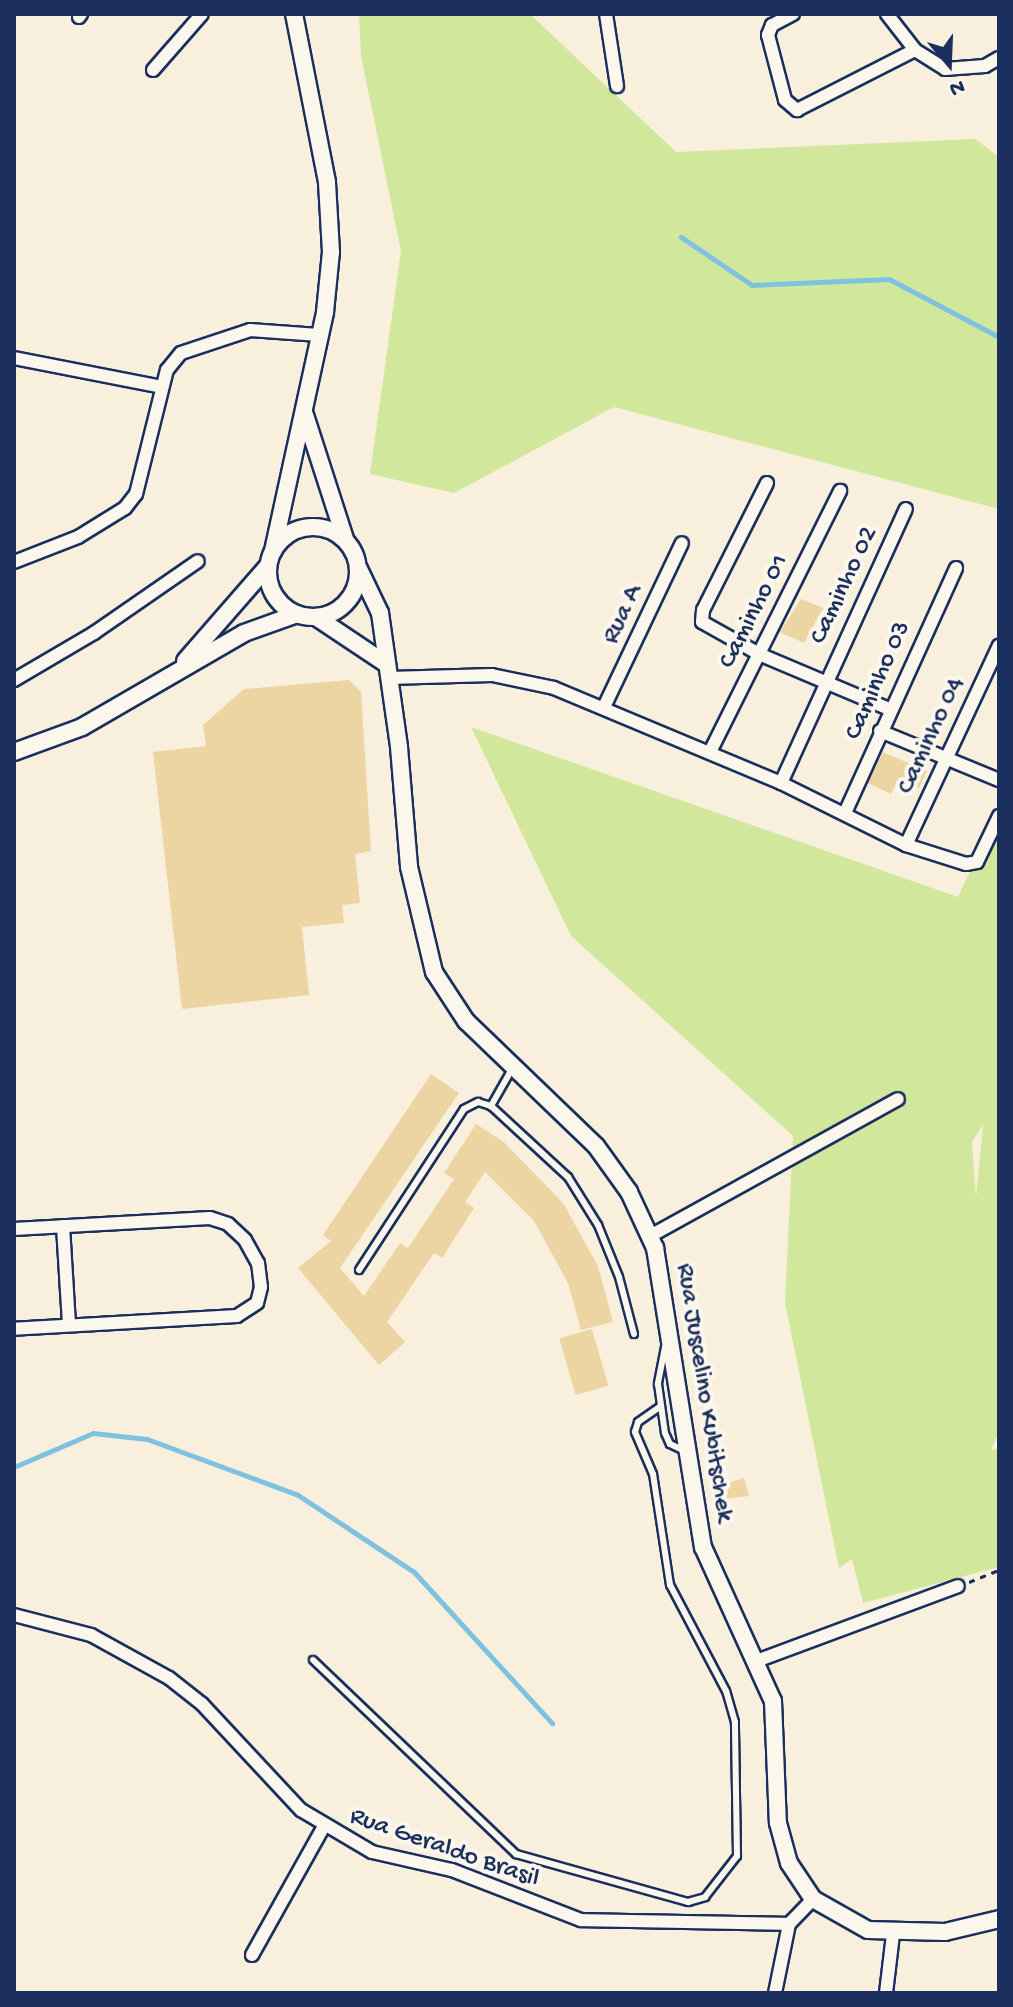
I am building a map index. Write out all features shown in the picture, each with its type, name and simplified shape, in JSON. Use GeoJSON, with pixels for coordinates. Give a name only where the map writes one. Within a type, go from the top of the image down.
{"type":"FeatureCollection","features":[{"type":"Feature","properties":{"kind":"main road"},"geometry":{"type":"LineString","coordinates":[[294,14],[327,182],[330,271],[271,558],[274,595],[297,614]]}},
{"type":"Feature","properties":{"kind":"main road"},"geometry":{"type":"LineString","coordinates":[[304,409],[345,539],[359,569],[357,583],[342,606],[316,617]]}},
{"type":"Feature","properties":{"kind":"main road"},"geometry":{"type":"LineString","coordinates":[[169,676],[271,558],[283,538],[306,528],[331,530],[345,539]]}},
{"type":"Feature","properties":{"kind":"main road","name":"Rua Juscelino Kubitschek"},"geometry":{"type":"LineString","coordinates":[[359,569],[380,613],[409,867],[425,949],[451,1001],[596,1146],[620,1177],[650,1236],[670,1328],[708,1562],[759,1660],[777,1720],[782,1843],[798,1881],[813,1899],[846,1922],[893,1934],[945,1932],[999,1919]]}},
{"type":"Feature","properties":{"kind":"main road"},"geometry":{"type":"LineString","coordinates":[[14,752],[82,727],[244,633],[297,614],[316,617],[387,670]]}},
{"type":"Feature","properties":{"kind":"street"},"geometry":{"type":"LineString","coordinates":[[153,70],[202,14]]}},
{"type":"Feature","properties":{"kind":"street"},"geometry":{"type":"LineString","coordinates":[[606,14],[617,86]]}},
{"type":"Feature","properties":{"kind":"street"},"geometry":{"type":"LineString","coordinates":[[793,14],[772,25],[768,35],[785,100],[797,110],[915,50]]}},
{"type":"Feature","properties":{"kind":"street"},"geometry":{"type":"LineString","coordinates":[[887,14],[915,50],[945,69],[985,66],[999,58]]}},
{"type":"Feature","properties":{"kind":"street"},"geometry":{"type":"LineString","coordinates":[[14,562],[78,537],[125,508],[144,469],[162,387],[181,353],[214,338],[250,330],[319,335]]}},
{"type":"Feature","properties":{"kind":"street"},"geometry":{"type":"LineString","coordinates":[[14,358],[162,387]]}},
{"type":"Feature","properties":{"kind":"street"},"geometry":{"type":"LineString","coordinates":[[767,483],[701,616],[716,633],[889,709]]}},
{"type":"Feature","properties":{"kind":"street","name":"Caminho 01"},"geometry":{"type":"LineString","coordinates":[[710,752],[840,491]]}},
{"type":"Feature","properties":{"kind":"street","name":"Caminho 02"},"geometry":{"type":"LineString","coordinates":[[781,783],[906,509]]}},
{"type":"Feature","properties":{"kind":"street","name":"Rua A"},"geometry":{"type":"LineString","coordinates":[[605,705],[682,543]]}},
{"type":"Feature","properties":{"kind":"street"},"geometry":{"type":"LineString","coordinates":[[14,680],[94,633],[198,561]]}},
{"type":"Feature","properties":{"kind":"street","name":"Caminho 03"},"geometry":{"type":"LineString","coordinates":[[845,813],[889,709],[956,568]]}},
{"type":"Feature","properties":{"kind":"street","name":"Caminho 04"},"geometry":{"type":"LineString","coordinates":[[906,845],[999,646]]}},
{"type":"Feature","properties":{"kind":"street"},"geometry":{"type":"LineString","coordinates":[[387,670],[492,675],[605,705],[781,783],[906,845],[944,858],[977,862],[999,816]]}},
{"type":"Feature","properties":{"kind":"street"},"geometry":{"type":"LineString","coordinates":[[880,731],[999,780]]}},
{"type":"Feature","properties":{"kind":"street"},"geometry":{"type":"LineString","coordinates":[[650,1236],[898,1099]]}},
{"type":"Feature","properties":{"kind":"street"},"geometry":{"type":"LineString","coordinates":[[14,1229],[181,1216],[228,1224],[258,1263],[261,1287],[249,1310],[205,1319],[69,1323],[14,1329]]}},
{"type":"Feature","properties":{"kind":"street"},"geometry":{"type":"LineString","coordinates":[[63,1226],[69,1323]]}},
{"type":"Feature","properties":{"kind":"street"},"geometry":{"type":"LineString","coordinates":[[759,1660],[958,1586]]}},
{"type":"Feature","properties":{"kind":"street","name":"Rua Geraldo Brasil"},"geometry":{"type":"LineString","coordinates":[[14,1615],[91,1635],[169,1678],[202,1704],[286,1796],[323,1828],[372,1852],[452,1870],[581,1920],[789,1924]]}},
{"type":"Feature","properties":{"kind":"street"},"geometry":{"type":"LineString","coordinates":[[252,1955],[323,1828]]}},
{"type":"Feature","properties":{"kind":"street"},"geometry":{"type":"LineString","coordinates":[[775,1993],[789,1924],[813,1899]]}},
{"type":"Feature","properties":{"kind":"street"},"geometry":{"type":"LineString","coordinates":[[886,1993],[893,1934]]}},
{"type":"Feature","properties":{"kind":"lane"},"geometry":{"type":"LineString","coordinates":[[491,1106],[514,1066]]}},
{"type":"Feature","properties":{"kind":"lane"},"geometry":{"type":"LineString","coordinates":[[359,1270],[464,1109],[478,1102],[491,1106],[536,1143],[576,1189],[619,1277],[634,1334]]}},
{"type":"Feature","properties":{"kind":"lane"},"geometry":{"type":"LineString","coordinates":[[670,1328],[658,1369],[661,1406],[666,1438],[688,1453]]}},
{"type":"Feature","properties":{"kind":"lane"},"geometry":{"type":"LineString","coordinates":[[313,1660],[516,1854],[688,1902],[705,1897],[737,1856],[735,1722],[726,1691],[670,1585],[653,1474],[635,1432],[638,1422],[661,1406]]}},
{"type":"Feature","properties":{"kind":"path"},"geometry":{"type":"LineString","coordinates":[[958,1586],[999,1570]]}},
{"type":"Feature","properties":{"kind":"green space"},"geometry":{"type":"Polygon","coordinates":[[[359,14],[530,14],[676,152],[975,139],[999,157],[999,509],[614,407],[454,493],[370,474],[401,251],[361,56],[359,14]]]}},
{"type":"Feature","properties":{"kind":"green space"},"geometry":{"type":"Polygon","coordinates":[[[471,727],[958,897],[999,808],[999,1432],[991,1450],[999,1448],[999,1567],[863,1603],[852,1559],[839,1568],[785,1303],[793,1136],[571,936],[471,727]],[[983,1127],[972,1142],[976,1198],[983,1127]]]}},
{"type":"Feature","properties":{"kind":"building"},"geometry":{"type":"Polygon","coordinates":[[[801,599],[823,608],[804,643],[780,632],[801,599]]]}},
{"type":"Feature","properties":{"kind":"building"},"geometry":{"type":"Polygon","coordinates":[[[349,680],[361,692],[371,851],[355,854],[360,903],[342,905],[344,923],[302,927],[309,995],[182,1009],[153,752],[206,746],[203,725],[244,689],[349,680]]]}},
{"type":"Feature","properties":{"kind":"building"},"geometry":{"type":"Polygon","coordinates":[[[883,752],[927,771],[919,788],[899,778],[891,794],[868,783],[883,752]]]}},
{"type":"Feature","properties":{"kind":"building"},"geometry":{"type":"Polygon","coordinates":[[[431,1074],[459,1093],[340,1268],[364,1296],[400,1243],[408,1248],[454,1179],[444,1173],[476,1124],[504,1142],[563,1203],[598,1266],[613,1322],[581,1330],[568,1283],[534,1221],[485,1172],[465,1202],[474,1208],[442,1258],[434,1253],[387,1322],[405,1342],[379,1365],[298,1268],[331,1241],[323,1235],[431,1074]]]}},
{"type":"Feature","properties":{"kind":"building"},"geometry":{"type":"Polygon","coordinates":[[[592,1329],[608,1386],[576,1395],[559,1338],[592,1329]]]}},
{"type":"Feature","properties":{"kind":"building"},"geometry":{"type":"Polygon","coordinates":[[[744,1478],[749,1496],[714,1500],[710,1489],[744,1478]]]}},
{"type":"Feature","properties":{"kind":"waterway"},"geometry":{"type":"LineString","coordinates":[[681,237],[752,285],[889,279],[999,337]]}},
{"type":"Feature","properties":{"kind":"waterway"},"geometry":{"type":"LineString","coordinates":[[14,1467],[93,1433],[147,1439],[298,1495],[414,1572],[552,1723]]}}]}
